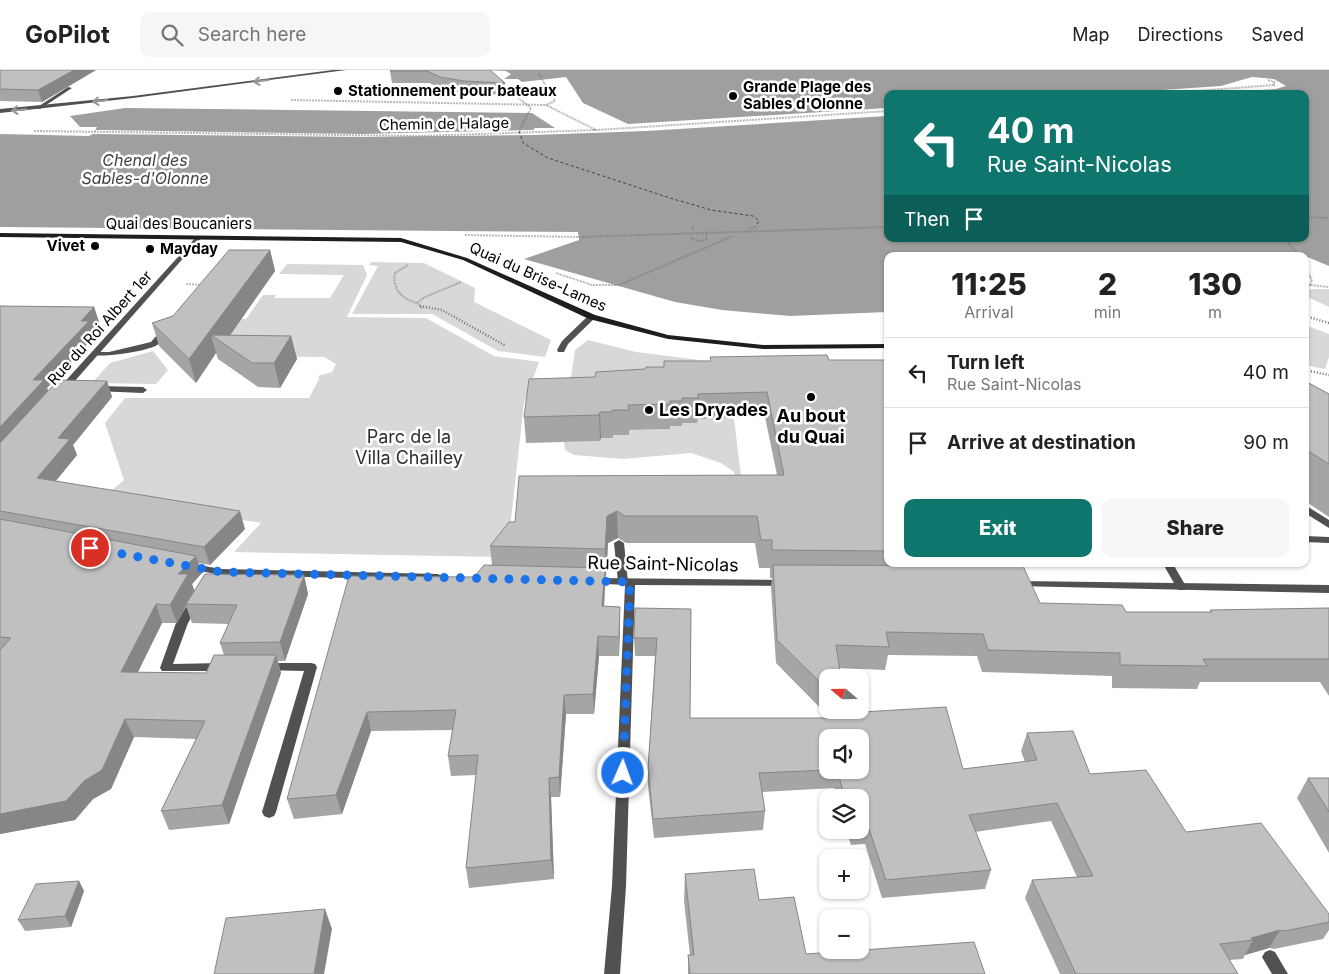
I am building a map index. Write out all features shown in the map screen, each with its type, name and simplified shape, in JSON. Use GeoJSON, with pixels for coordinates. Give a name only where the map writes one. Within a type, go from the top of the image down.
{"type":"FeatureCollection","features":[{"type":"Feature","properties":{"kind":"street"},"geometry":{"type":"LineString","coordinates":[[0,112],[344,70]]}},
{"type":"Feature","properties":{"kind":"street"},"geometry":{"type":"LineString","coordinates":[[38,108],[70,88]]}},
{"type":"Feature","properties":{"kind":"street","name":"Quai des Boucaniers"},"geometry":{"type":"LineString","coordinates":[[0,235],[357,238]]}},
{"type":"Feature","properties":{"kind":"street","name":"Rue du Roi Albert 1er"},"geometry":{"type":"LineString","coordinates":[[57,396],[199,237]]}},
{"type":"Feature","properties":{"kind":"street","name":"Quai du Brise-Lames"},"geometry":{"type":"LineString","coordinates":[[357,238],[415,242],[465,259],[592,317],[668,337],[763,347],[884,346]]}},
{"type":"Feature","properties":{"kind":"street"},"geometry":{"type":"LineString","coordinates":[[561,350],[565,343],[592,317]]}},
{"type":"Feature","properties":{"kind":"street"},"geometry":{"type":"LineString","coordinates":[[95,354],[109,354],[154,344],[173,322]]}},
{"type":"Feature","properties":{"kind":"street"},"geometry":{"type":"LineString","coordinates":[[63,389],[143,390]]}},
{"type":"Feature","properties":{"kind":"street"},"geometry":{"type":"LineString","coordinates":[[1309,511],[1329,525]]}},
{"type":"Feature","properties":{"kind":"street"},"geometry":{"type":"LineString","coordinates":[[1309,539],[1329,540]]}},
{"type":"Feature","properties":{"kind":"street"},"geometry":{"type":"LineString","coordinates":[[612,974],[618,886],[626,582],[620,543]]}},
{"type":"Feature","properties":{"kind":"street"},"geometry":{"type":"LineString","coordinates":[[175,563],[221,572],[446,577]]}},
{"type":"Feature","properties":{"kind":"street"},"geometry":{"type":"LineString","coordinates":[[1170,567],[1182,588]]}},
{"type":"Feature","properties":{"kind":"street"},"geometry":{"type":"LineString","coordinates":[[221,572],[206,586],[182,623],[166,668],[234,667]]}},
{"type":"Feature","properties":{"kind":"street","name":"Rue Saint-Nicolas"},"geometry":{"type":"LineString","coordinates":[[583,581],[797,583]]}},
{"type":"Feature","properties":{"kind":"street"},"geometry":{"type":"LineString","coordinates":[[1002,584],[1329,589]]}},
{"type":"Feature","properties":{"kind":"street"},"geometry":{"type":"LineString","coordinates":[[253,667],[312,667],[269,812]]}},
{"type":"Feature","properties":{"kind":"street"},"geometry":{"type":"LineString","coordinates":[[1270,957],[1280,974]]}},
{"type":"Feature","properties":{"kind":"path"},"geometry":{"type":"LineString","coordinates":[[288,100],[546,105],[555,101],[539,74]]}},
{"type":"Feature","properties":{"kind":"path"},"geometry":{"type":"LineString","coordinates":[[1209,90],[1274,85],[1274,82],[1268,80]]}},
{"type":"Feature","properties":{"kind":"path"},"geometry":{"type":"LineString","coordinates":[[500,83],[531,108],[530,112],[527,113],[526,122],[519,131]]}},
{"type":"Feature","properties":{"kind":"path"},"geometry":{"type":"LineString","coordinates":[[546,105],[596,130]]}},
{"type":"Feature","properties":{"kind":"path","name":"Chemin de Halage"},"geometry":{"type":"LineString","coordinates":[[28,131],[328,136],[533,133],[884,111]]}},
{"type":"Feature","properties":{"kind":"path"},"geometry":{"type":"LineString","coordinates":[[1309,217],[1329,218]]}},
{"type":"Feature","properties":{"kind":"path"},"geometry":{"type":"LineString","coordinates":[[748,229],[755,226]]}},
{"type":"Feature","properties":{"kind":"path"},"geometry":{"type":"LineString","coordinates":[[464,235],[579,237],[884,227]]}},
{"type":"Feature","properties":{"kind":"path"},"geometry":{"type":"LineString","coordinates":[[691,237],[697,241],[704,240],[707,239],[706,233]]}},
{"type":"Feature","properties":{"kind":"path"},"geometry":{"type":"LineString","coordinates":[[548,270],[584,283],[612,288],[733,236]]}},
{"type":"Feature","properties":{"kind":"path"},"geometry":{"type":"LineString","coordinates":[[1287,242],[1296,252]]}},
{"type":"Feature","properties":{"kind":"path"},"geometry":{"type":"LineString","coordinates":[[415,261],[399,269],[393,278],[401,295],[422,308],[442,310],[506,346]]}},
{"type":"Feature","properties":{"kind":"path"},"geometry":{"type":"LineString","coordinates":[[1309,274],[1312,280],[1310,285],[1329,287]]}},
{"type":"Feature","properties":{"kind":"path"},"geometry":{"type":"LineString","coordinates":[[417,304],[423,298],[466,280]]}},
{"type":"Feature","properties":{"kind":"path"},"geometry":{"type":"LineString","coordinates":[[1309,317],[1329,323]]}},
{"type":"Feature","properties":{"kind":"path"},"geometry":{"type":"LineString","coordinates":[[1309,371],[1329,376]]}},
{"type":"Feature","properties":{"kind":"green space"},"geometry":{"type":"Polygon","coordinates":[[[371,262],[424,263],[475,288],[474,302],[551,340],[545,357],[498,351],[432,314],[352,314],[378,266],[369,265],[371,262]]]}},
{"type":"Feature","properties":{"kind":"green space","name":"Parc de la Villa Chailley"},"geometry":{"type":"Polygon","coordinates":[[[287,264],[363,265],[367,275],[347,317],[426,318],[494,356],[539,362],[524,403],[509,538],[500,557],[234,552],[261,523],[104,497],[124,480],[105,423],[125,398],[309,398],[319,379],[318,376],[332,372],[336,364],[324,357],[227,356],[237,340],[223,329],[230,319],[246,319],[263,295],[276,295],[274,298],[330,298],[344,275],[279,274],[287,264]]]}},
{"type":"Feature","properties":{"kind":"green space"},"geometry":{"type":"Polygon","coordinates":[[[1329,289],[1329,307],[1309,297],[1309,290],[1329,289]]]}},
{"type":"Feature","properties":{"kind":"green space"},"geometry":{"type":"Polygon","coordinates":[[[1309,326],[1329,334],[1329,357],[1325,369],[1309,366],[1309,326]]]}},
{"type":"Feature","properties":{"kind":"green space"},"geometry":{"type":"Polygon","coordinates":[[[588,340],[636,352],[707,361],[563,383],[571,377],[575,350],[588,340]]]}},
{"type":"Feature","properties":{"kind":"green space"},"geometry":{"type":"Polygon","coordinates":[[[153,351],[168,370],[156,384],[92,383],[110,363],[153,351]]]}},
{"type":"Feature","properties":{"kind":"green space"},"geometry":{"type":"Polygon","coordinates":[[[734,418],[744,502],[734,472],[721,463],[691,453],[623,459],[574,455],[565,450],[564,442],[600,441],[601,438],[613,438],[613,435],[629,430],[669,429],[670,426],[682,426],[682,423],[698,419],[734,418]]]}},
{"type":"Feature","properties":{"kind":"water","name":"Chenal des Sables-d'Olonne"},"geometry":{"type":"Polygon","coordinates":[[[481,70],[1329,70],[1329,266],[1309,258],[1309,252],[884,252],[884,312],[790,316],[722,310],[675,302],[524,259],[579,240],[578,232],[0,227],[0,134],[89,136],[93,134],[97,127],[80,127],[70,116],[125,108],[532,113],[555,128],[535,128],[532,131],[534,135],[646,131],[884,116],[884,242],[1309,242],[1309,90],[1262,90],[1286,86],[1274,79],[1252,77],[1221,86],[1162,90],[884,90],[884,108],[628,124],[583,103],[566,77],[522,82],[518,79],[504,79],[511,74],[506,71],[481,70]]]}},
{"type":"Feature","properties":{"kind":"pier"},"geometry":{"type":"Polygon","coordinates":[[[96,130],[362,134],[532,130],[534,135],[364,137],[93,134],[96,130]]]}},
{"type":"Feature","properties":{"kind":"building"},"geometry":{"type":"Polygon","coordinates":[[[0,70],[74,70],[38,90],[0,89],[0,70]]]}},
{"type":"Feature","properties":{"kind":"building"},"geometry":{"type":"Polygon","coordinates":[[[391,70],[490,70],[505,83],[464,81],[440,77],[427,71],[391,70]]]}},
{"type":"Feature","properties":{"kind":"building"},"geometry":{"type":"Polygon","coordinates":[[[229,250],[270,250],[189,359],[152,323],[173,316],[229,250]]]}},
{"type":"Feature","properties":{"kind":"building"},"geometry":{"type":"Polygon","coordinates":[[[0,306],[94,307],[81,321],[89,321],[33,380],[44,380],[0,427],[0,306]]]}},
{"type":"Feature","properties":{"kind":"building"},"geometry":{"type":"Polygon","coordinates":[[[211,335],[291,336],[274,363],[252,363],[211,335]]]}},
{"type":"Feature","properties":{"kind":"building"},"geometry":{"type":"Polygon","coordinates":[[[827,355],[829,360],[884,360],[884,551],[772,550],[772,540],[761,540],[757,516],[625,516],[617,511],[607,516],[605,549],[490,546],[509,522],[515,522],[519,476],[784,475],[767,392],[698,394],[698,398],[682,398],[682,401],[670,401],[670,404],[628,405],[629,410],[600,412],[599,415],[524,417],[529,379],[595,377],[596,372],[664,367],[664,361],[711,361],[710,357],[827,355]]]}},
{"type":"Feature","properties":{"kind":"building"},"geometry":{"type":"Polygon","coordinates":[[[58,380],[107,381],[58,438],[70,439],[37,478],[240,511],[204,547],[0,511],[0,443],[58,380]]]}},
{"type":"Feature","properties":{"kind":"building"},"geometry":{"type":"Polygon","coordinates":[[[1309,383],[1329,394],[1329,464],[1309,452],[1309,383]]]}},
{"type":"Feature","properties":{"kind":"building"},"geometry":{"type":"Polygon","coordinates":[[[0,519],[196,556],[178,574],[188,574],[170,605],[156,604],[121,672],[206,673],[214,655],[276,655],[222,805],[161,811],[205,721],[125,719],[102,770],[84,781],[66,801],[0,814],[0,650],[11,638],[0,637],[0,519]]]}},
{"type":"Feature","properties":{"kind":"building"},"geometry":{"type":"Polygon","coordinates":[[[484,565],[605,568],[602,606],[620,607],[619,637],[598,636],[593,694],[564,695],[559,777],[549,778],[551,860],[466,868],[478,755],[448,756],[456,710],[367,712],[336,795],[287,799],[349,576],[474,577],[484,565]]]}},
{"type":"Feature","properties":{"kind":"building"},"geometry":{"type":"Polygon","coordinates":[[[773,565],[1023,567],[1040,603],[1122,605],[1126,612],[1212,612],[1210,610],[1329,608],[1329,659],[1203,659],[1207,666],[1120,665],[1120,653],[988,650],[983,634],[886,632],[889,647],[836,645],[840,669],[819,669],[819,681],[777,640],[773,565]]]}},
{"type":"Feature","properties":{"kind":"building"},"geometry":{"type":"Polygon","coordinates":[[[205,574],[304,575],[280,642],[220,643],[237,605],[186,604],[205,574]]]}},
{"type":"Feature","properties":{"kind":"building"},"geometry":{"type":"Polygon","coordinates":[[[635,608],[691,609],[690,718],[869,719],[869,712],[946,707],[963,769],[1037,760],[1027,733],[1073,731],[1090,774],[1146,770],[1186,832],[1261,823],[1329,914],[1329,922],[1285,931],[1280,930],[1251,938],[1253,940],[1220,944],[1238,974],[1076,974],[1032,880],[1093,876],[1057,803],[969,815],[991,870],[886,880],[869,829],[869,789],[842,789],[840,779],[869,779],[869,729],[819,729],[819,770],[759,773],[765,811],[653,819],[648,768],[657,638],[634,638],[635,608]]]}},
{"type":"Feature","properties":{"kind":"building"},"geometry":{"type":"Polygon","coordinates":[[[1308,778],[1329,778],[1329,812],[1308,778]]]}},
{"type":"Feature","properties":{"kind":"building"},"geometry":{"type":"Polygon","coordinates":[[[754,869],[759,900],[794,897],[806,954],[819,953],[819,959],[869,959],[869,950],[974,942],[985,974],[690,974],[688,955],[694,955],[685,874],[754,869]]]}},
{"type":"Feature","properties":{"kind":"building"},"geometry":{"type":"Polygon","coordinates":[[[79,881],[65,916],[18,920],[36,884],[79,881]]]}},
{"type":"Feature","properties":{"kind":"building"},"geometry":{"type":"Polygon","coordinates":[[[325,909],[314,974],[214,974],[226,918],[325,909]]]}},
{"type":"Feature","properties":{"kind":"ferry route"},"geometry":{"type":"LineString","coordinates":[[519,131],[523,143],[548,158],[711,210],[753,216],[759,221],[755,227]]}},
{"type":"Feature","properties":{"kind":"place","name":"Stationnement pour bateaux"},"geometry":{"type":"Point","coordinates":[338,91]}},
{"type":"Feature","properties":{"kind":"place","name":"Grande Plage des Sables d'Olonne"},"geometry":{"type":"Point","coordinates":[733,96]}},
{"type":"Feature","properties":{"kind":"place","name":"Vivet"},"geometry":{"type":"Point","coordinates":[95,246]}},
{"type":"Feature","properties":{"kind":"place","name":"Mayday"},"geometry":{"type":"Point","coordinates":[150,249]}},
{"type":"Feature","properties":{"kind":"place","name":"Au bout du Quai"},"geometry":{"type":"Point","coordinates":[811,397]}},
{"type":"Feature","properties":{"kind":"place","name":"Les Dryades"},"geometry":{"type":"Point","coordinates":[649,410]}},
{"type":"Feature","properties":{"kind":"route"},"geometry":{"type":"LineString","coordinates":[[90,548],[221,572],[630,582],[623,773]]}}]}
